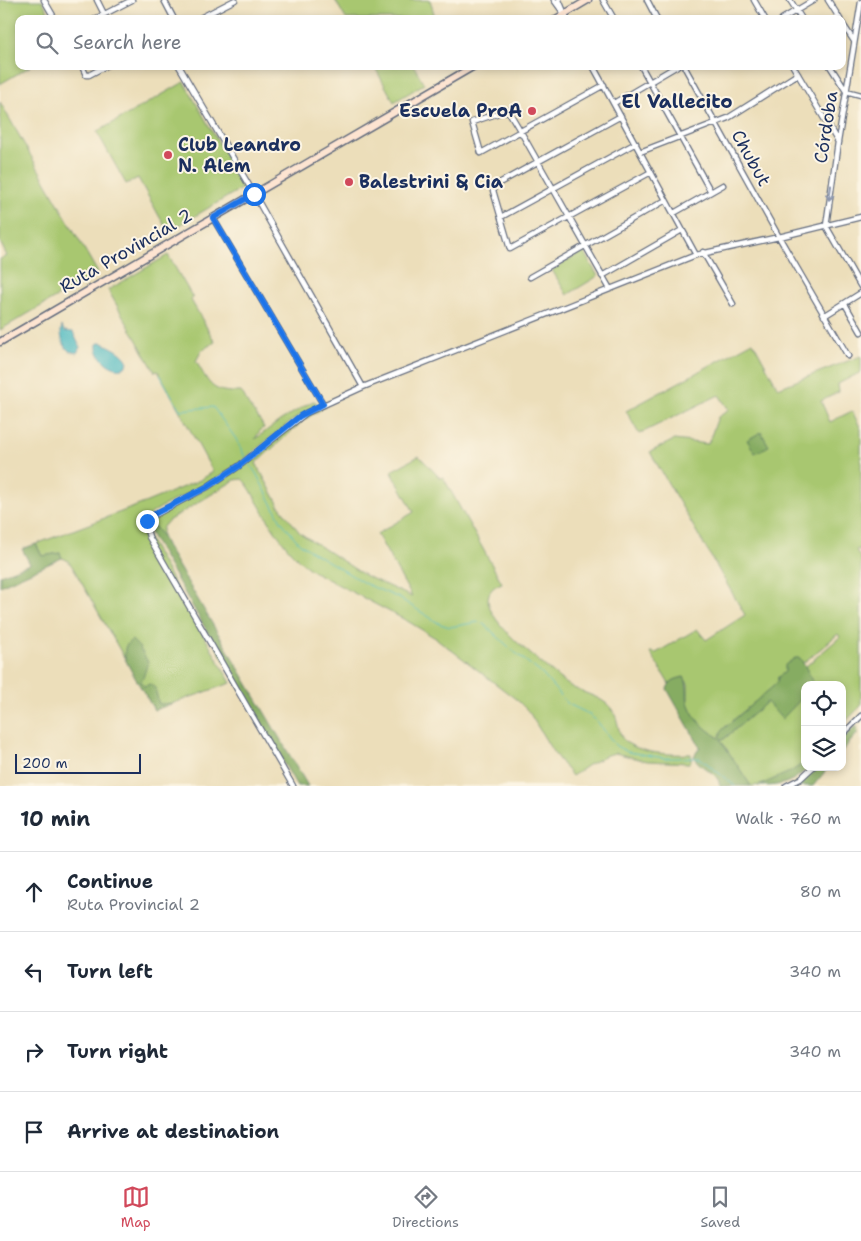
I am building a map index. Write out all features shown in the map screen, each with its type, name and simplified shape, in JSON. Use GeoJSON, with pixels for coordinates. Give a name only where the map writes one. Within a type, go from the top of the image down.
{"type":"FeatureCollection","features":[{"type":"Feature","properties":{"kind":"main road"},"geometry":{"type":"LineString","coordinates":[[567,15],[588,0]]}},
{"type":"Feature","properties":{"kind":"main road","name":"Ruta Provincial 2"},"geometry":{"type":"LineString","coordinates":[[0,342],[467,70]]}},
{"type":"Feature","properties":{"kind":"street"},"geometry":{"type":"LineString","coordinates":[[44,0],[53,15]]}},
{"type":"Feature","properties":{"kind":"street"},"geometry":{"type":"LineString","coordinates":[[97,0],[104,14],[132,0]]}},
{"type":"Feature","properties":{"kind":"street"},"geometry":{"type":"LineString","coordinates":[[164,0],[172,15]]}},
{"type":"Feature","properties":{"kind":"street"},"geometry":{"type":"LineString","coordinates":[[206,15],[234,0]]}},
{"type":"Feature","properties":{"kind":"street"},"geometry":{"type":"LineString","coordinates":[[554,0],[565,15]]}},
{"type":"Feature","properties":{"kind":"street"},"geometry":{"type":"LineString","coordinates":[[603,0],[612,15]]}},
{"type":"Feature","properties":{"kind":"street"},"geometry":{"type":"LineString","coordinates":[[647,0],[656,15]]}},
{"type":"Feature","properties":{"kind":"street"},"geometry":{"type":"LineString","coordinates":[[754,0],[763,15]]}},
{"type":"Feature","properties":{"kind":"street"},"geometry":{"type":"LineString","coordinates":[[790,0],[800,15]]}},
{"type":"Feature","properties":{"kind":"street"},"geometry":{"type":"LineString","coordinates":[[789,15],[814,0]]}},
{"type":"Feature","properties":{"kind":"street"},"geometry":{"type":"LineString","coordinates":[[828,0],[837,15]]}},
{"type":"Feature","properties":{"kind":"street","name":"Córdoba"},"geometry":{"type":"LineString","coordinates":[[826,226],[861,2]]}},
{"type":"Feature","properties":{"kind":"street"},"geometry":{"type":"LineString","coordinates":[[846,29],[854,41]]}},
{"type":"Feature","properties":{"kind":"street"},"geometry":{"type":"LineString","coordinates":[[84,70],[87,75],[98,70]]}},
{"type":"Feature","properties":{"kind":"street"},"geometry":{"type":"LineString","coordinates":[[181,70],[363,387]]}},
{"type":"Feature","properties":{"kind":"street"},"geometry":{"type":"LineString","coordinates":[[595,70],[696,255]]}},
{"type":"Feature","properties":{"kind":"street"},"geometry":{"type":"LineString","coordinates":[[643,70],[712,192]]}},
{"type":"Feature","properties":{"kind":"street"},"geometry":{"type":"LineString","coordinates":[[614,103],[670,70]]}},
{"type":"Feature","properties":{"kind":"street","name":"Chubut"},"geometry":{"type":"LineString","coordinates":[[686,70],[848,356]]}},
{"type":"Feature","properties":{"kind":"street"},"geometry":{"type":"LineString","coordinates":[[796,70],[838,142]]}},
{"type":"Feature","properties":{"kind":"street"},"geometry":{"type":"LineString","coordinates":[[833,70],[846,91],[861,95]]}},
{"type":"Feature","properties":{"kind":"street"},"geometry":{"type":"LineString","coordinates":[[640,152],[716,124],[738,113],[798,74]]}},
{"type":"Feature","properties":{"kind":"street"},"geometry":{"type":"LineString","coordinates":[[604,85],[521,132],[481,153],[472,122],[508,110],[521,132],[538,162],[602,276],[610,289]]}},
{"type":"Feature","properties":{"kind":"street"},"geometry":{"type":"LineString","coordinates":[[621,116],[492,187],[510,249],[651,172]]}},
{"type":"Feature","properties":{"kind":"street"},"geometry":{"type":"LineString","coordinates":[[501,217],[636,143]]}},
{"type":"Feature","properties":{"kind":"street"},"geometry":{"type":"LineString","coordinates":[[674,213],[723,185]]}},
{"type":"Feature","properties":{"kind":"street"},"geometry":{"type":"LineString","coordinates":[[530,277],[666,200]]}},
{"type":"Feature","properties":{"kind":"street"},"geometry":{"type":"LineString","coordinates":[[293,786],[147,533],[146,526],[151,517],[207,487],[239,466],[300,416],[363,387],[703,252],[779,237],[861,217]]}},
{"type":"Feature","properties":{"kind":"street"},"geometry":{"type":"LineString","coordinates":[[213,218],[323,404]]}},
{"type":"Feature","properties":{"kind":"street"},"geometry":{"type":"LineString","coordinates":[[826,226],[861,288]]}},
{"type":"Feature","properties":{"kind":"street"},"geometry":{"type":"LineString","coordinates":[[602,276],[682,230]]}},
{"type":"Feature","properties":{"kind":"street"},"geometry":{"type":"LineString","coordinates":[[703,252],[733,304]]}},
{"type":"Feature","properties":{"kind":"street"},"geometry":{"type":"LineString","coordinates":[[824,316],[861,293]]}},
{"type":"Feature","properties":{"kind":"street"},"geometry":{"type":"LineString","coordinates":[[844,304],[861,332]]}},
{"type":"Feature","properties":{"kind":"street"},"geometry":{"type":"LineString","coordinates":[[846,732],[861,716]]}},
{"type":"Feature","properties":{"kind":"street"},"geometry":{"type":"LineString","coordinates":[[786,786],[800,779],[809,771]]}},
{"type":"Feature","properties":{"kind":"green space"},"geometry":{"type":"Polygon","coordinates":[[[0,0],[42,0],[50,15],[15,15],[15,70],[24,70],[0,84],[0,0]]]}},
{"type":"Feature","properties":{"kind":"green space"},"geometry":{"type":"Polygon","coordinates":[[[335,0],[430,0],[434,15],[344,15],[335,0]]]}},
{"type":"Feature","properties":{"kind":"green space"},"geometry":{"type":"Polygon","coordinates":[[[376,70],[416,70],[424,84],[394,102],[376,70]]]}},
{"type":"Feature","properties":{"kind":"green space","name":"Club Leandro N. Alem"},"geometry":{"type":"Polygon","coordinates":[[[184,82],[244,187],[168,232],[138,178],[126,184],[97,132],[184,82]]]}},
{"type":"Feature","properties":{"kind":"green space"},"geometry":{"type":"Polygon","coordinates":[[[0,102],[98,273],[0,330],[0,259],[7,256],[0,242],[0,102]]]}},
{"type":"Feature","properties":{"kind":"green space"},"geometry":{"type":"Polygon","coordinates":[[[583,251],[598,276],[567,295],[552,270],[583,251]]]}},
{"type":"Feature","properties":{"kind":"green space"},"geometry":{"type":"Polygon","coordinates":[[[168,255],[193,298],[191,300],[215,342],[202,350],[196,361],[212,386],[223,391],[241,392],[243,394],[264,428],[261,429],[255,439],[281,420],[313,401],[317,405],[289,423],[222,475],[163,506],[144,521],[146,534],[231,683],[154,710],[72,566],[67,560],[62,558],[60,553],[42,556],[36,544],[142,504],[200,480],[213,472],[158,371],[155,372],[108,290],[168,255]]]}},
{"type":"Feature","properties":{"kind":"green space"},"geometry":{"type":"Polygon","coordinates":[[[753,342],[778,388],[861,356],[861,372],[838,384],[839,392],[821,401],[830,422],[852,411],[861,429],[861,552],[859,549],[856,550],[861,559],[861,706],[846,721],[846,681],[813,681],[805,667],[840,637],[838,634],[722,730],[724,739],[767,701],[801,698],[801,765],[765,784],[751,786],[719,738],[703,727],[696,719],[688,704],[688,684],[684,677],[674,680],[669,684],[650,652],[656,653],[697,629],[706,640],[745,615],[650,452],[674,440],[708,444],[718,417],[729,410],[719,395],[639,434],[626,411],[753,342]]]}},
{"type":"Feature","properties":{"kind":"green space"},"geometry":{"type":"Polygon","coordinates":[[[324,405],[325,407],[304,420],[256,463],[280,507],[300,533],[364,575],[412,597],[377,534],[414,512],[391,471],[419,456],[440,478],[443,477],[502,583],[491,590],[488,600],[492,612],[510,636],[570,686],[607,704],[615,714],[623,740],[627,743],[649,752],[691,754],[691,761],[689,763],[647,761],[615,753],[588,765],[572,776],[553,752],[529,712],[517,700],[437,639],[409,622],[316,573],[299,560],[278,536],[242,479],[235,480],[168,521],[162,528],[162,537],[154,526],[149,530],[149,523],[152,518],[220,481],[248,463],[301,418],[324,405]]]}},
{"type":"Feature","properties":{"kind":"green space"},"geometry":{"type":"Polygon","coordinates":[[[761,432],[769,446],[755,453],[747,440],[761,432]]]}},
{"type":"Feature","properties":{"kind":"green space"},"geometry":{"type":"Polygon","coordinates":[[[150,524],[160,534],[308,786],[297,786],[151,535],[149,530],[150,524]]]}},
{"type":"Feature","properties":{"kind":"green space"},"geometry":{"type":"Polygon","coordinates":[[[36,544],[42,556],[60,553],[62,558],[0,586],[0,575],[30,564],[22,549],[36,544]]]}},
{"type":"Feature","properties":{"kind":"green space"},"geometry":{"type":"Polygon","coordinates":[[[132,640],[139,647],[148,662],[143,678],[140,681],[144,686],[150,684],[155,688],[159,704],[174,703],[154,710],[126,661],[126,647],[132,640]]]}},
{"type":"Feature","properties":{"kind":"green space"},"geometry":{"type":"Polygon","coordinates":[[[795,658],[800,658],[813,681],[801,681],[801,699],[782,719],[767,702],[724,739],[720,739],[751,786],[720,786],[716,777],[696,761],[694,756],[700,747],[667,689],[668,686],[674,680],[684,677],[691,710],[701,724],[719,738],[722,730],[777,683],[778,677],[785,672],[785,665],[795,658]]]}},
{"type":"Feature","properties":{"kind":"green space"},"geometry":{"type":"Polygon","coordinates":[[[854,727],[857,727],[858,733],[846,746],[846,736],[854,727]]]}},
{"type":"Feature","properties":{"kind":"green space"},"geometry":{"type":"Polygon","coordinates":[[[801,765],[801,771],[804,771],[785,783],[758,786],[792,771],[801,765]]]}},
{"type":"Feature","properties":{"kind":"green space"},"geometry":{"type":"Polygon","coordinates":[[[812,771],[826,771],[813,786],[791,786],[812,771]]]}},
{"type":"Feature","properties":{"kind":"water"},"geometry":{"type":"Polygon","coordinates":[[[62,326],[64,331],[73,332],[80,347],[77,353],[69,351],[65,346],[61,336],[62,326]]]}},
{"type":"Feature","properties":{"kind":"water"},"geometry":{"type":"Polygon","coordinates":[[[101,342],[126,358],[128,362],[125,367],[115,368],[102,359],[97,349],[97,344],[101,342]]]}},
{"type":"Feature","properties":{"kind":"waterway"},"geometry":{"type":"LineString","coordinates":[[160,375],[180,410],[213,407],[236,439],[246,459]]}},
{"type":"Feature","properties":{"kind":"waterway"},"geometry":{"type":"LineString","coordinates":[[248,462],[256,473],[281,521],[299,543],[311,551],[366,584],[399,598],[440,624],[450,627],[478,622],[483,623],[542,674],[568,704],[587,713],[597,721],[616,746],[628,752],[665,758],[700,758],[735,786]]}},
{"type":"Feature","properties":{"kind":"place","name":"Escuela ProA"},"geometry":{"type":"Point","coordinates":[532,111]}},
{"type":"Feature","properties":{"kind":"place","name":"Club Leandro N. Alem"},"geometry":{"type":"Point","coordinates":[168,155]}},
{"type":"Feature","properties":{"kind":"place","name":"Balestrini & Cia"},"geometry":{"type":"Point","coordinates":[349,182]}},
{"type":"Feature","properties":{"kind":"district","name":"El Vallecito"},"geometry":{"type":"Point","coordinates":[677,101]}},
{"type":"Feature","properties":{"kind":"route"},"geometry":{"type":"LineString","coordinates":[[147,521],[156,513],[207,487],[247,461],[300,416],[323,404],[213,218],[254,194]]}}]}
